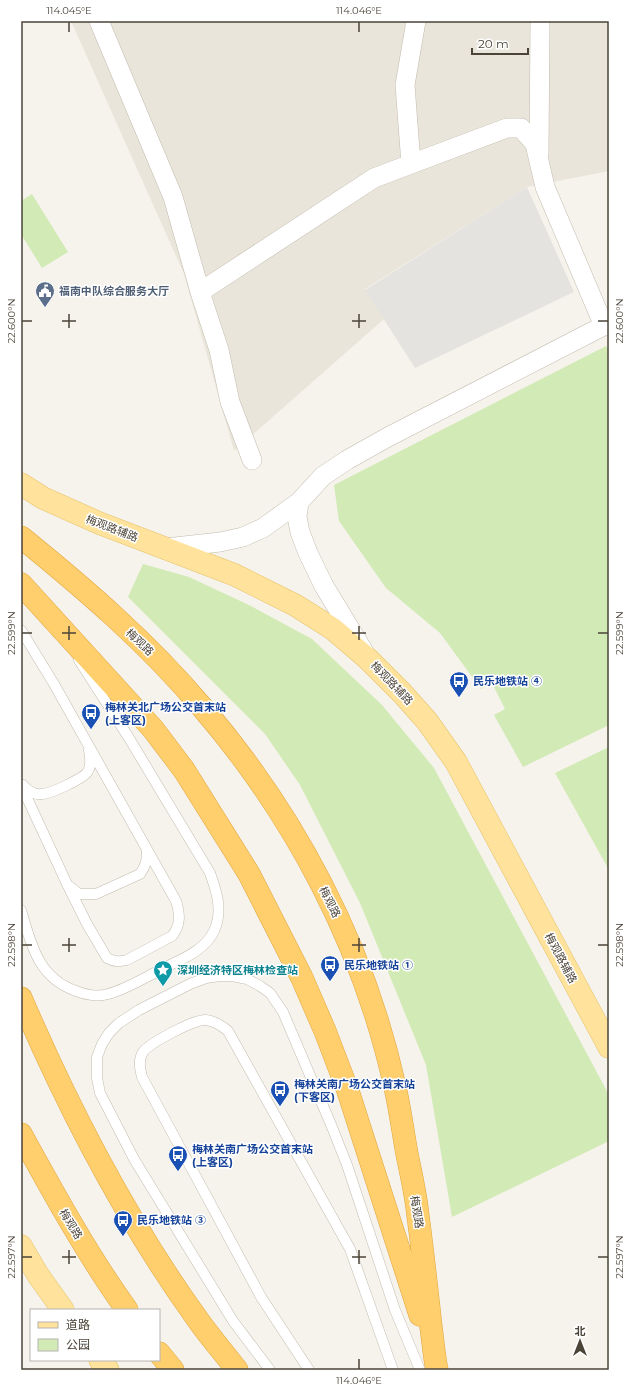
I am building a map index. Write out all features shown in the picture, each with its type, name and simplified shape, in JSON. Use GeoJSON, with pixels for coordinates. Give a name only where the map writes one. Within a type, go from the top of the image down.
{"type":"FeatureCollection","features":[{"type":"Feature","properties":{"kind":"highway","name":"梅观路"},"geometry":{"type":"LineString","coordinates":[[21,537],[72,579],[122,624],[160,661],[205,710],[232,744],[289,825],[338,916],[364,980],[381,1033],[395,1086],[418,1214],[431,1369]]}},
{"type":"Feature","properties":{"kind":"highway"},"geometry":{"type":"LineString","coordinates":[[21,584],[153,729],[184,770],[249,874],[276,925],[308,992],[348,1091],[431,1369]]}},
{"type":"Feature","properties":{"kind":"highway"},"geometry":{"type":"LineString","coordinates":[[21,998],[66,1096],[131,1218],[198,1320],[237,1370]]}},
{"type":"Feature","properties":{"kind":"highway","name":"梅观路"},"geometry":{"type":"LineString","coordinates":[[21,1134],[70,1224],[126,1309]]}},
{"type":"Feature","properties":{"kind":"highway"},"geometry":{"type":"LineString","coordinates":[[160,1354],[173,1370]]}},
{"type":"Feature","properties":{"kind":"main road","name":"梅观路辅路"},"geometry":{"type":"LineString","coordinates":[[21,484],[43,498],[99,523],[235,575],[295,605],[333,629],[368,659],[427,721],[456,762],[609,1047]]}},
{"type":"Feature","properties":{"kind":"main road"},"geometry":{"type":"LineString","coordinates":[[21,1246],[38,1275],[62,1309]]}},
{"type":"Feature","properties":{"kind":"main road"},"geometry":{"type":"LineString","coordinates":[[101,1361],[108,1370]]}},
{"type":"Feature","properties":{"kind":"street"},"geometry":{"type":"LineString","coordinates":[[99,21],[173,197],[200,292],[219,350],[230,402],[252,460]]}},
{"type":"Feature","properties":{"kind":"street"},"geometry":{"type":"LineString","coordinates":[[411,164],[405,85],[416,21]]}},
{"type":"Feature","properties":{"kind":"street"},"geometry":{"type":"LineString","coordinates":[[538,158],[540,21]]}},
{"type":"Feature","properties":{"kind":"street"},"geometry":{"type":"LineString","coordinates":[[166,548],[197,546],[244,537],[264,528],[299,502],[324,476],[347,460],[409,426],[606,325],[545,187],[535,144],[521,128],[507,128],[374,178],[200,292]]}},
{"type":"Feature","properties":{"kind":"street"},"geometry":{"type":"LineString","coordinates":[[299,502],[297,517],[300,532],[308,553],[324,586],[368,659]]}},
{"type":"Feature","properties":{"kind":"lane"},"geometry":{"type":"LineString","coordinates":[[21,910],[32,948],[51,978],[67,988],[82,994],[94,995],[107,995],[127,987],[196,951],[206,943],[214,932],[219,917],[219,901],[210,873],[129,738],[49,615]]}},
{"type":"Feature","properties":{"kind":"lane"},"geometry":{"type":"LineString","coordinates":[[21,630],[54,684],[176,901],[179,911],[179,921],[177,930],[172,936],[127,960],[120,962],[107,958],[87,924],[67,884],[21,784]]}},
{"type":"Feature","properties":{"kind":"lane"},"geometry":{"type":"LineString","coordinates":[[21,784],[27,790],[41,795],[83,777],[88,772],[90,765],[88,746]]}},
{"type":"Feature","properties":{"kind":"lane"},"geometry":{"type":"LineString","coordinates":[[67,884],[79,894],[96,894],[140,874],[147,862],[147,850]]}},
{"type":"Feature","properties":{"kind":"lane"},"geometry":{"type":"LineString","coordinates":[[270,1370],[233,1321],[134,1160],[100,1093],[97,1078],[97,1057],[102,1044],[109,1033],[119,1023],[140,1010],[190,984],[206,978],[232,976],[247,979],[270,993],[284,1012],[340,1146],[395,1310],[431,1369]]}},
{"type":"Feature","properties":{"kind":"lane"},"geometry":{"type":"LineString","coordinates":[[309,1370],[262,1297],[142,1077],[140,1064],[142,1053],[150,1045],[192,1022],[205,1020],[217,1022],[228,1031],[350,1249],[393,1370]]}},
{"type":"Feature","properties":{"kind":"shaded area"},"geometry":{"type":"Polygon","coordinates":[[[71,21],[609,21],[609,171],[527,187],[365,289],[384,319],[234,451],[184,274],[71,21]]]}},
{"type":"Feature","properties":{"kind":"shaded area"},"geometry":{"type":"Polygon","coordinates":[[[527,187],[574,292],[415,368],[365,290],[527,187]]]}},
{"type":"Feature","properties":{"kind":"green space"},"geometry":{"type":"Polygon","coordinates":[[[32,194],[68,252],[42,268],[21,234],[21,201],[32,194]]]}},
{"type":"Feature","properties":{"kind":"green space"},"geometry":{"type":"Polygon","coordinates":[[[606,346],[609,351],[609,725],[523,767],[494,715],[505,709],[492,683],[481,689],[440,633],[386,588],[339,521],[334,485],[606,346]]]}},
{"type":"Feature","properties":{"kind":"green space"},"geometry":{"type":"Polygon","coordinates":[[[143,564],[189,577],[249,605],[312,639],[382,705],[434,768],[609,1095],[609,1141],[452,1217],[426,1065],[360,903],[300,785],[265,734],[128,597],[143,564]]]}},
{"type":"Feature","properties":{"kind":"green space"},"geometry":{"type":"Polygon","coordinates":[[[609,747],[609,870],[555,773],[609,747]]]}},
{"type":"Feature","properties":{"kind":"place","name":"福南中队综合服务大厅"},"geometry":{"type":"Point","coordinates":[45,308]}},
{"type":"Feature","properties":{"kind":"place","name":"民乐地铁站 ④"},"geometry":{"type":"Point","coordinates":[459,698]}},
{"type":"Feature","properties":{"kind":"place","name":"梅林关北广场公交首末站 (上客区)"},"geometry":{"type":"Point","coordinates":[91,730]}},
{"type":"Feature","properties":{"kind":"place","name":"民乐地铁站 ①"},"geometry":{"type":"Point","coordinates":[330,982]}},
{"type":"Feature","properties":{"kind":"place","name":"深圳经济特区梅林检查站"},"geometry":{"type":"Point","coordinates":[163,987]}},
{"type":"Feature","properties":{"kind":"place","name":"梅林关南广场公交首末站 (下客区)"},"geometry":{"type":"Point","coordinates":[280,1107]}},
{"type":"Feature","properties":{"kind":"place","name":"梅林关南广场公交首末站 (上客区)"},"geometry":{"type":"Point","coordinates":[178,1172]}},
{"type":"Feature","properties":{"kind":"place","name":"民乐地铁站 ③"},"geometry":{"type":"Point","coordinates":[123,1237]}}]}
